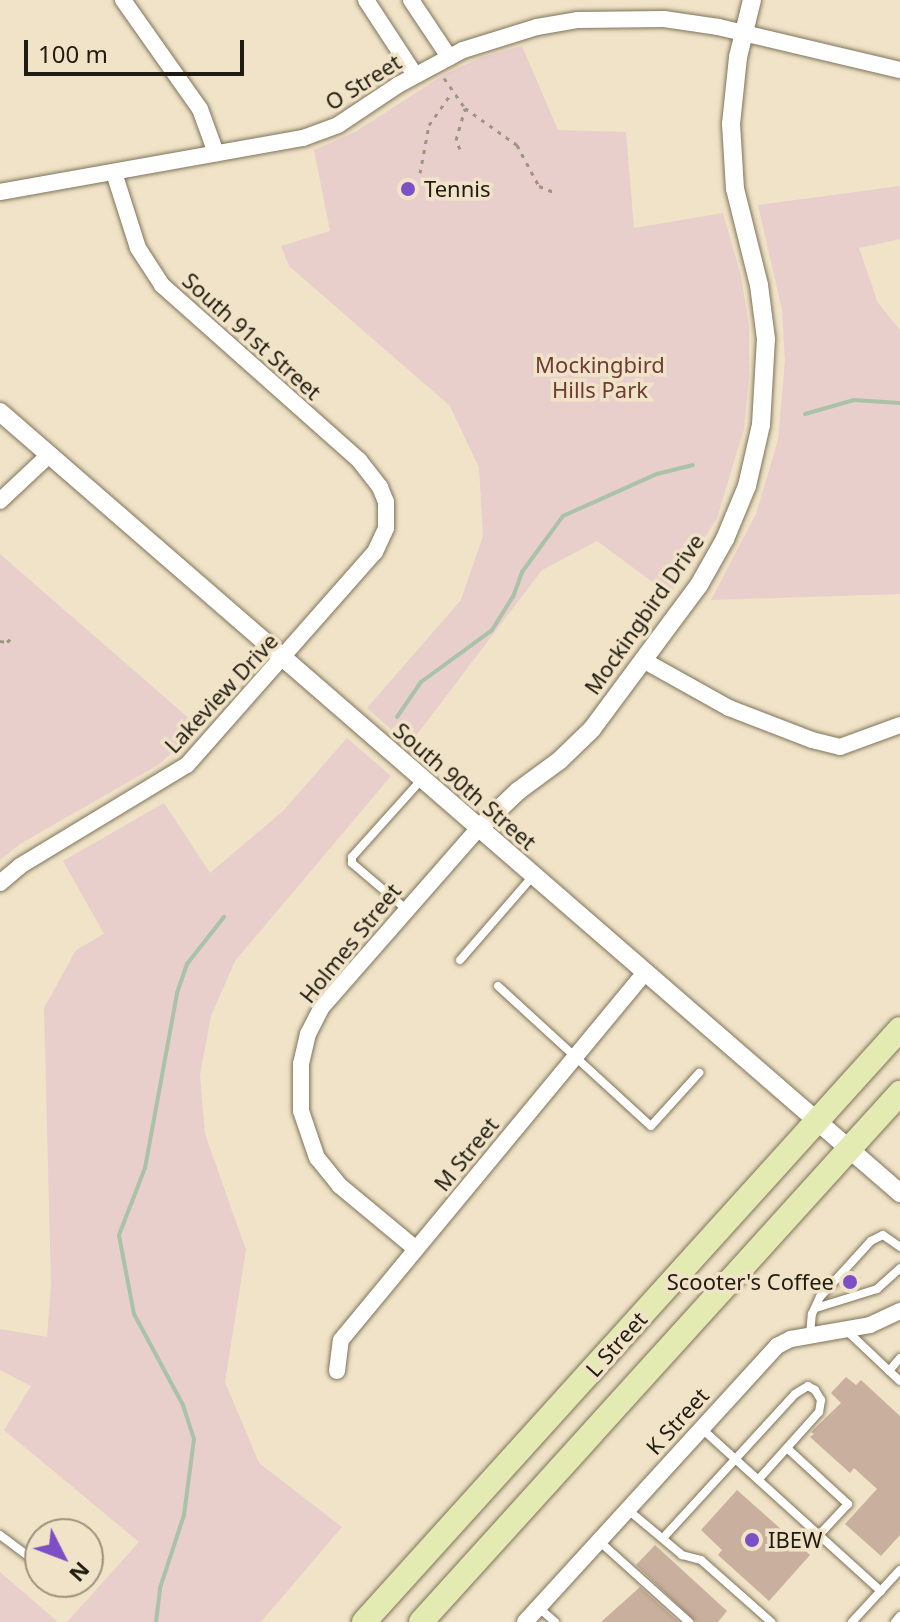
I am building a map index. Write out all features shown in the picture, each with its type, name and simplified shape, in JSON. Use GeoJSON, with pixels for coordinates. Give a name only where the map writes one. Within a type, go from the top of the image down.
{"type":"FeatureCollection","features":[{"type":"Feature","properties":{"kind":"main road","name":"L Street"},"geometry":{"type":"LineString","coordinates":[[364,1622],[900,1029]]}},
{"type":"Feature","properties":{"kind":"main road","name":"L Street"},"geometry":{"type":"LineString","coordinates":[[421,1622],[900,1093]]}},
{"type":"Feature","properties":{"kind":"street"},"geometry":{"type":"LineString","coordinates":[[123,0],[200,109],[216,153]]}},
{"type":"Feature","properties":{"kind":"street"},"geometry":{"type":"LineString","coordinates":[[366,0],[415,75]]}},
{"type":"Feature","properties":{"kind":"street"},"geometry":{"type":"LineString","coordinates":[[411,0],[449,57]]}},
{"type":"Feature","properties":{"kind":"street","name":"Mockingbird Drive"},"geometry":{"type":"LineString","coordinates":[[478,829],[518,791],[580,743],[699,585],[725,539],[747,486],[761,425],[766,371],[764,316],[735,189],[731,151],[733,95],[752,0]]}},
{"type":"Feature","properties":{"kind":"street","name":"O Street"},"geometry":{"type":"LineString","coordinates":[[0,192],[114,173],[327,130],[415,75],[480,43],[578,20],[664,19],[744,33],[900,70]]}},
{"type":"Feature","properties":{"kind":"street","name":"South 91st Street"},"geometry":{"type":"LineString","coordinates":[[114,173],[138,248],[162,285],[360,461],[380,487],[387,513]]}},
{"type":"Feature","properties":{"kind":"street","name":"South 90th Street"},"geometry":{"type":"LineString","coordinates":[[0,412],[900,1193]]}},
{"type":"Feature","properties":{"kind":"street"},"geometry":{"type":"LineString","coordinates":[[0,501],[49,455]]}},
{"type":"Feature","properties":{"kind":"street","name":"Lakeview Drive"},"geometry":{"type":"LineString","coordinates":[[0,883],[20,866],[187,765],[375,552],[386,528],[387,513]]}},
{"type":"Feature","properties":{"kind":"street"},"geometry":{"type":"LineString","coordinates":[[643,660],[729,708],[812,740],[840,747],[900,725]]}},
{"type":"Feature","properties":{"kind":"street","name":"Holmes Street"},"geometry":{"type":"LineString","coordinates":[[416,1249],[328,1173],[304,1126],[299,1098],[302,1055],[317,1015],[478,829]]}},
{"type":"Feature","properties":{"kind":"street","name":"M Street"},"geometry":{"type":"LineString","coordinates":[[337,1371],[341,1340],[645,973]]}},
{"type":"Feature","properties":{"kind":"street","name":"K Street"},"geometry":{"type":"LineString","coordinates":[[534,1616],[627,1509],[777,1346],[882,1322],[900,1311]]}},
{"type":"Feature","properties":{"kind":"lane"},"geometry":{"type":"LineString","coordinates":[[406,909],[352,863],[352,857],[421,780]]}},
{"type":"Feature","properties":{"kind":"lane"},"geometry":{"type":"LineString","coordinates":[[460,960],[533,876]]}},
{"type":"Feature","properties":{"kind":"lane"},"geometry":{"type":"LineString","coordinates":[[498,986],[651,1126],[699,1073]]}},
{"type":"Feature","properties":{"kind":"lane"},"geometry":{"type":"LineString","coordinates":[[810,1336],[820,1297],[878,1235],[888,1237],[900,1247]]}},
{"type":"Feature","properties":{"kind":"lane"},"geometry":{"type":"LineString","coordinates":[[816,1308],[877,1289],[900,1268]]}},
{"type":"Feature","properties":{"kind":"lane"},"geometry":{"type":"LineString","coordinates":[[845,1330],[900,1381]]}},
{"type":"Feature","properties":{"kind":"lane"},"geometry":{"type":"LineString","coordinates":[[889,1371],[900,1358]]}},
{"type":"Feature","properties":{"kind":"lane"},"geometry":{"type":"LineString","coordinates":[[663,1538],[795,1394],[808,1386],[818,1394],[821,1406],[758,1480]]}},
{"type":"Feature","properties":{"kind":"lane"},"geometry":{"type":"LineString","coordinates":[[701,1428],[881,1591]]}},
{"type":"Feature","properties":{"kind":"lane"},"geometry":{"type":"LineString","coordinates":[[787,1448],[848,1504],[819,1535]]}},
{"type":"Feature","properties":{"kind":"lane"},"geometry":{"type":"LineString","coordinates":[[627,1509],[682,1555],[701,1560],[771,1622]]}},
{"type":"Feature","properties":{"kind":"lane"},"geometry":{"type":"LineString","coordinates":[[0,1535],[24,1553]]}},
{"type":"Feature","properties":{"kind":"lane"},"geometry":{"type":"LineString","coordinates":[[599,1541],[689,1622]]}},
{"type":"Feature","properties":{"kind":"lane"},"geometry":{"type":"LineString","coordinates":[[852,1622],[900,1570]]}},
{"type":"Feature","properties":{"kind":"lane"},"geometry":{"type":"LineString","coordinates":[[534,1616],[555,1622]]}},
{"type":"Feature","properties":{"kind":"lane"},"geometry":{"type":"LineString","coordinates":[[895,1622],[900,1616]]}},
{"type":"Feature","properties":{"kind":"path"},"geometry":{"type":"LineString","coordinates":[[441,74],[451,93],[465,108],[517,145],[539,186],[556,193]]}},
{"type":"Feature","properties":{"kind":"path"},"geometry":{"type":"LineString","coordinates":[[420,173],[429,125],[451,93]]}},
{"type":"Feature","properties":{"kind":"path"},"geometry":{"type":"LineString","coordinates":[[460,149],[456,140],[465,108]]}},
{"type":"Feature","properties":{"kind":"path"},"geometry":{"type":"LineString","coordinates":[[0,641],[7,642],[14,636]]}},
{"type":"Feature","properties":{"kind":"green space","name":"Mockingbird Hills Park"},"geometry":{"type":"Polygon","coordinates":[[[522,46],[558,130],[626,132],[634,228],[723,213],[741,276],[749,327],[749,378],[744,429],[717,518],[670,595],[597,541],[542,570],[409,745],[367,708],[461,600],[483,536],[479,468],[450,406],[289,266],[281,246],[330,231],[314,150],[355,132],[445,74],[482,57],[522,46]]]}},
{"type":"Feature","properties":{"kind":"green space"},"geometry":{"type":"Polygon","coordinates":[[[900,186],[900,239],[859,248],[878,303],[900,330],[900,594],[711,600],[756,514],[778,440],[785,361],[782,310],[758,205],[900,186]]]}},
{"type":"Feature","properties":{"kind":"green space"},"geometry":{"type":"Polygon","coordinates":[[[0,554],[200,728],[158,765],[20,844],[0,860],[0,554]]]}},
{"type":"Feature","properties":{"kind":"green space"},"geometry":{"type":"Polygon","coordinates":[[[347,738],[391,776],[235,961],[211,1016],[200,1075],[205,1134],[246,1250],[225,1382],[259,1463],[342,1527],[261,1622],[67,1622],[89,1598],[104,1598],[104,1581],[139,1542],[4,1430],[31,1386],[0,1370],[0,1329],[47,1337],[51,1285],[44,1008],[76,950],[104,934],[63,861],[164,803],[210,873],[283,811],[347,738]]]}},
{"type":"Feature","properties":{"kind":"green space"},"geometry":{"type":"Polygon","coordinates":[[[0,1572],[24,1593],[24,1598],[30,1598],[58,1622],[0,1622],[0,1572]]]}},
{"type":"Feature","properties":{"kind":"building","name":"Scooter's Coffee"},"geometry":{"type":"Polygon","coordinates":[[[853,1271],[861,1278],[845,1292],[839,1286],[853,1271]]]}},
{"type":"Feature","properties":{"kind":"building"},"geometry":{"type":"Polygon","coordinates":[[[846,1377],[856,1385],[861,1380],[900,1416],[900,1535],[881,1556],[845,1524],[877,1489],[854,1468],[850,1473],[810,1437],[814,1434],[811,1432],[841,1403],[831,1393],[846,1377]]]}},
{"type":"Feature","properties":{"kind":"building","name":"IBEW"},"geometry":{"type":"Polygon","coordinates":[[[737,1490],[810,1555],[769,1601],[718,1555],[722,1550],[701,1530],[737,1490]]]}},
{"type":"Feature","properties":{"kind":"building"},"geometry":{"type":"Polygon","coordinates":[[[655,1545],[727,1611],[718,1622],[696,1622],[636,1565],[655,1545]]]}},
{"type":"Feature","properties":{"kind":"building"},"geometry":{"type":"Polygon","coordinates":[[[640,1587],[679,1622],[601,1622],[640,1587]]]}},
{"type":"Feature","properties":{"kind":"waterway"},"geometry":{"type":"LineString","coordinates":[[805,414],[854,400],[900,403]]}},
{"type":"Feature","properties":{"kind":"waterway"},"geometry":{"type":"LineString","coordinates":[[397,717],[421,682],[492,630],[513,597],[522,572],[563,516],[657,474],[693,465]]}},
{"type":"Feature","properties":{"kind":"waterway"},"geometry":{"type":"LineString","coordinates":[[156,1622],[160,1588],[184,1515],[194,1439],[183,1405],[134,1314],[119,1235],[145,1168],[177,993],[187,964],[224,917]]}},
{"type":"Feature","properties":{"kind":"place","name":"Tennis"},"geometry":{"type":"Point","coordinates":[408,189]}},
{"type":"Feature","properties":{"kind":"place","name":"Scooter's Coffee"},"geometry":{"type":"Point","coordinates":[850,1282]}},
{"type":"Feature","properties":{"kind":"place","name":"IBEW"},"geometry":{"type":"Point","coordinates":[752,1540]}}]}
